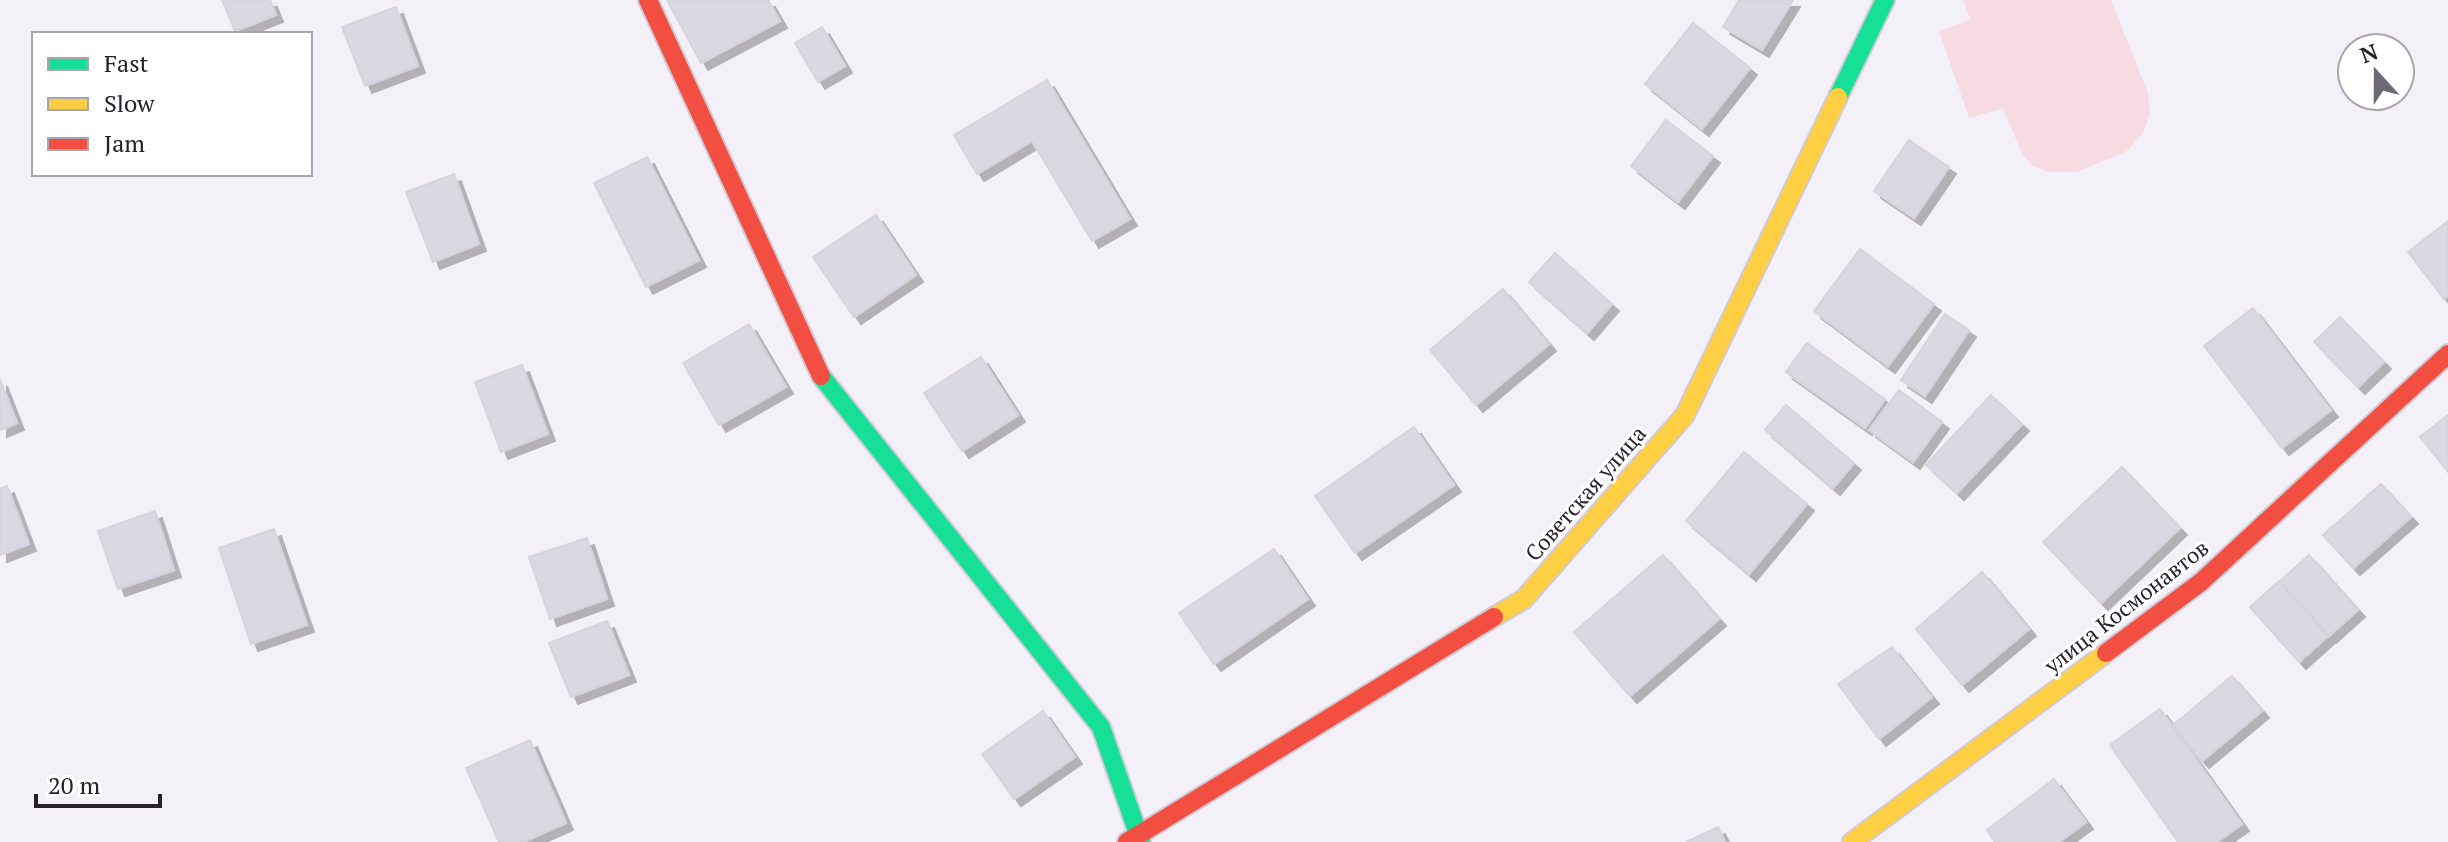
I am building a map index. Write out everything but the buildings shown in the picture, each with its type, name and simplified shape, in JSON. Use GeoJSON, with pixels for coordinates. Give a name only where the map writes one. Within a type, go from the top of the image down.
{"type":"FeatureCollection","features":[{"type":"Feature","properties":{"kind":"street"},"geometry":{"type":"LineString","coordinates":[[648,0],[820,375],[1101,727],[1135,840]]}},
{"type":"Feature","properties":{"kind":"street","name":"Советская улица"},"geometry":{"type":"LineString","coordinates":[[1135,840],[1524,599],[1534,588],[1685,415],[1885,0]]}},
{"type":"Feature","properties":{"kind":"street","name":"улица Космонавтов"},"geometry":{"type":"LineString","coordinates":[[1852,842],[2201,582],[2448,354]]}},
{"type":"Feature","properties":{"kind":"shaded area"},"geometry":{"type":"Polygon","coordinates":[[[1963,0],[2111,0],[2148,93],[2150,114],[2143,133],[2127,151],[2077,172],[2048,172],[2033,166],[2022,154],[2003,108],[1969,118],[1939,31],[1970,20],[1963,0]]]}},
{"type":"Feature","properties":{"kind":"traffic: fast"},"geometry":{"type":"LineString","coordinates":[[1838,97],[1885,0]]}},
{"type":"Feature","properties":{"kind":"traffic: fast"},"geometry":{"type":"LineString","coordinates":[[821,376],[1101,727],[1141,842]]}},
{"type":"Feature","properties":{"kind":"traffic: slow"},"geometry":{"type":"LineString","coordinates":[[1494,617],[1524,599],[1685,415],[1838,97]]}},
{"type":"Feature","properties":{"kind":"traffic: slow"},"geometry":{"type":"LineString","coordinates":[[1852,842],[2106,653]]}},
{"type":"Feature","properties":{"kind":"traffic: jam"},"geometry":{"type":"LineString","coordinates":[[648,0],[821,376]]}},
{"type":"Feature","properties":{"kind":"traffic: jam"},"geometry":{"type":"LineString","coordinates":[[2106,653],[2201,582],[2448,354]]}},
{"type":"Feature","properties":{"kind":"traffic: jam"},"geometry":{"type":"LineString","coordinates":[[1127,842],[1494,617]]}}]}
